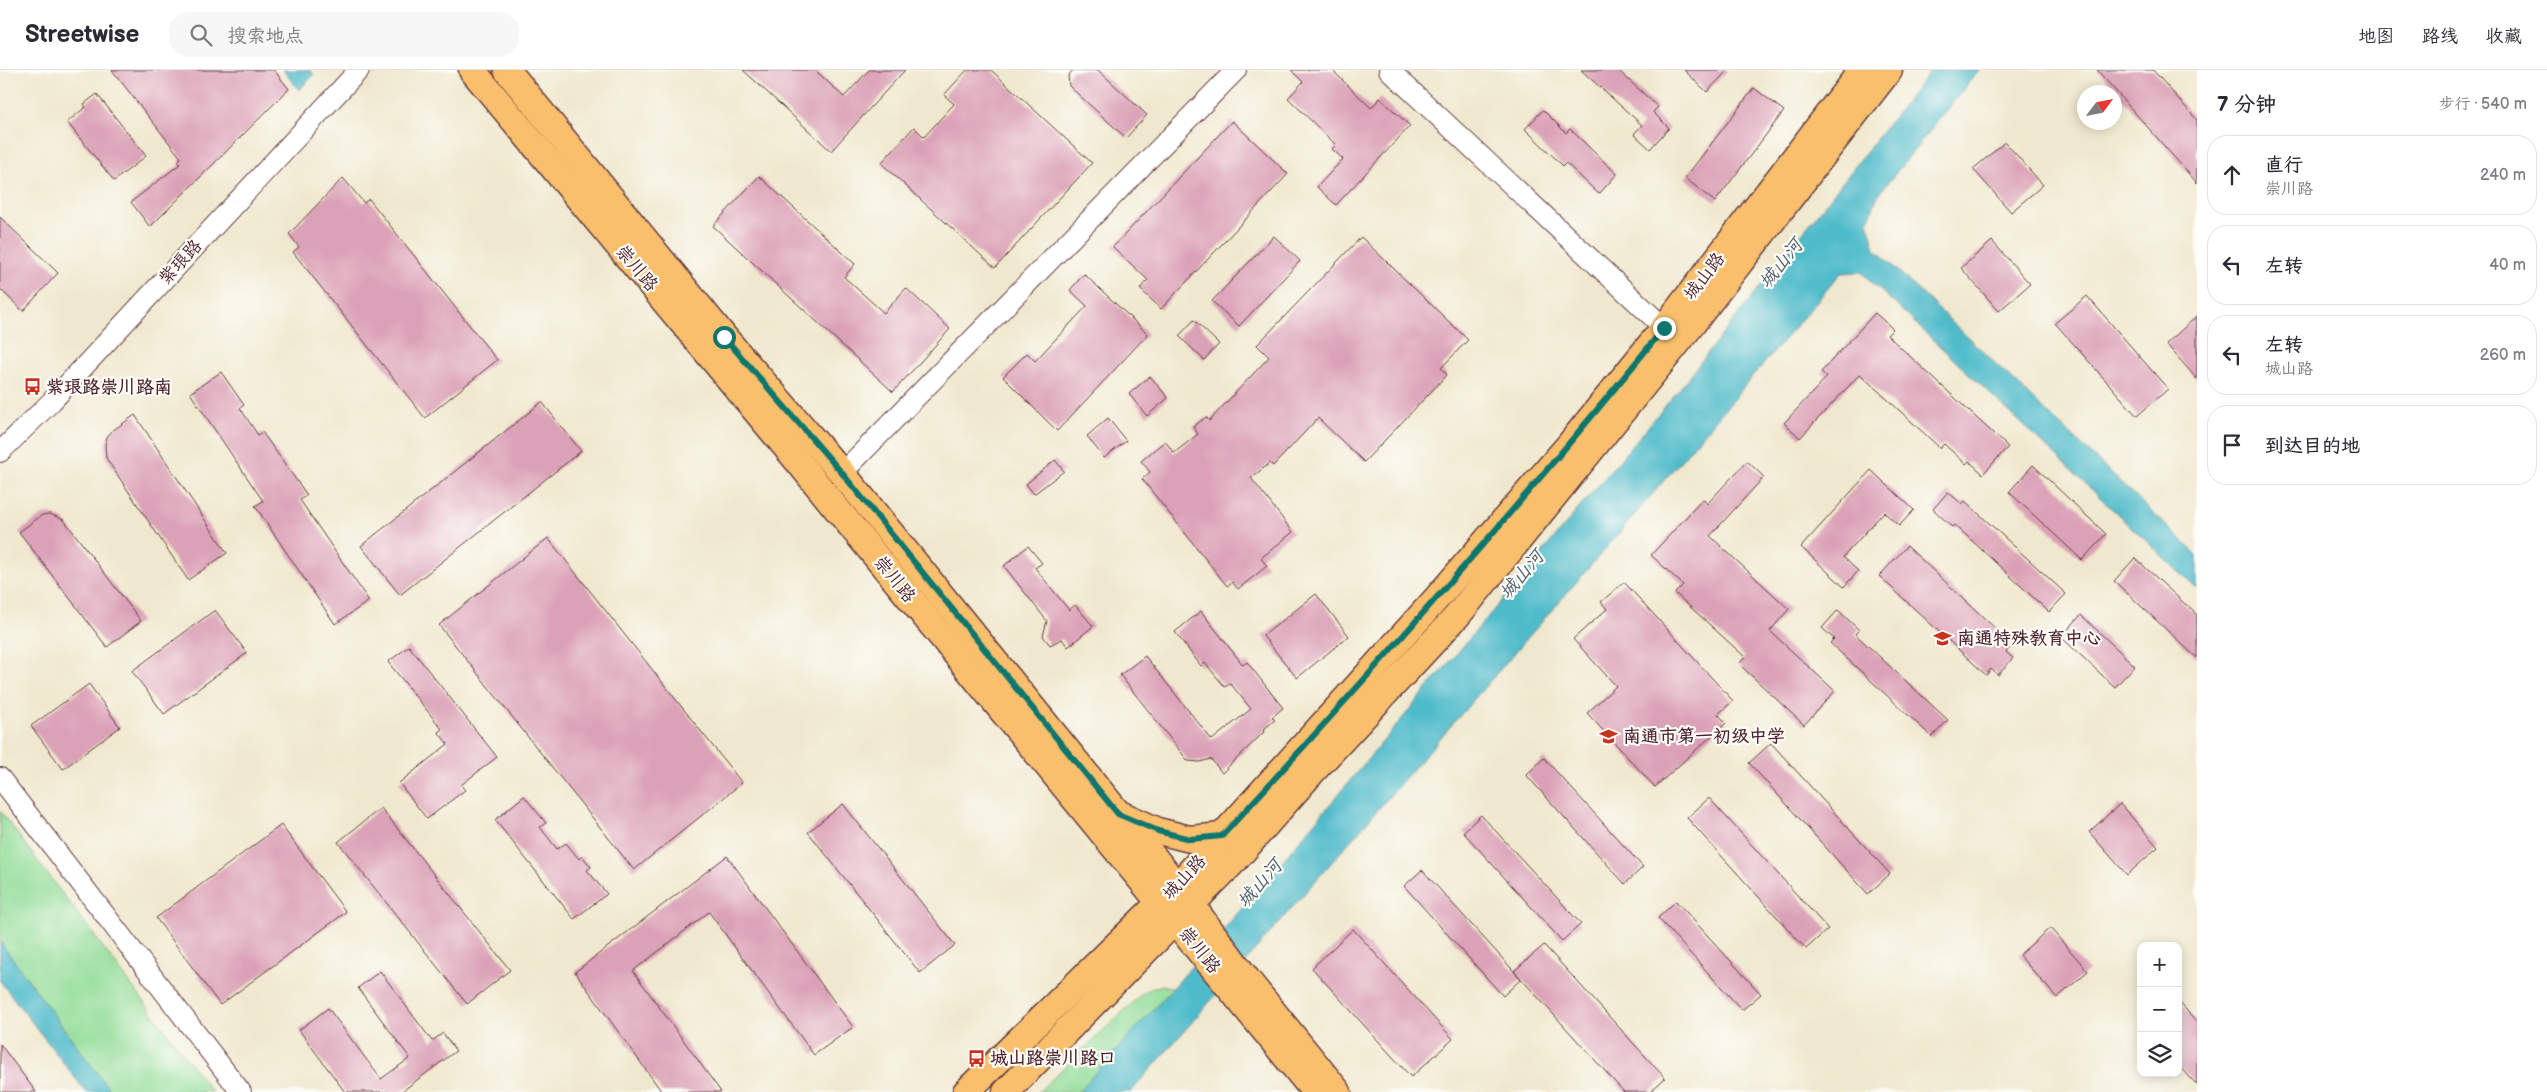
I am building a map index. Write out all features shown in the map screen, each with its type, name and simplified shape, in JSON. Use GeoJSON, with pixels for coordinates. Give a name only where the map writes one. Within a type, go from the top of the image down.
{"type":"FeatureCollection","features":[{"type":"Feature","properties":{"kind":"main road","name":"崇川路"},"geometry":{"type":"LineString","coordinates":[[472,70],[808,472],[1183,913],[1243,988],[1338,1092]]}},
{"type":"Feature","properties":{"kind":"main road","name":"崇川路"},"geometry":{"type":"LineString","coordinates":[[507,70],[724,337],[842,473],[1118,814],[1183,913]]}},
{"type":"Feature","properties":{"kind":"main road","name":"城山路"},"geometry":{"type":"LineString","coordinates":[[1006,1092],[1236,860],[1314,770],[1458,615],[1672,335],[1862,70]]}},
{"type":"Feature","properties":{"kind":"main road","name":"城山路"},"geometry":{"type":"LineString","coordinates":[[966,1092],[1183,913],[1222,836],[1443,591],[1570,444],[1672,335],[1889,70]]}},
{"type":"Feature","properties":{"kind":"main road"},"geometry":{"type":"LineString","coordinates":[[1118,814],[1158,831],[1190,839],[1222,836]]}},
{"type":"Feature","properties":{"kind":"main road","name":"崇川路"},"geometry":{"type":"LineString","coordinates":[[1243,988],[1315,1092]]}},
{"type":"Feature","properties":{"kind":"street","name":"紫琅路"},"geometry":{"type":"LineString","coordinates":[[0,452],[52,402],[358,70]]}},
{"type":"Feature","properties":{"kind":"street"},"geometry":{"type":"LineString","coordinates":[[842,473],[1236,70]]}},
{"type":"Feature","properties":{"kind":"street"},"geometry":{"type":"LineString","coordinates":[[1389,70],[1672,335]]}},
{"type":"Feature","properties":{"kind":"street"},"geometry":{"type":"LineString","coordinates":[[0,778],[241,1092]]}},
{"type":"Feature","properties":{"kind":"green space"},"geometry":{"type":"Polygon","coordinates":[[[0,811],[212,1092],[111,1092],[0,942],[0,811]]]}},
{"type":"Feature","properties":{"kind":"green space"},"geometry":{"type":"Polygon","coordinates":[[[1162,985],[1173,988],[1078,1092],[1038,1092],[1145,991],[1162,985]]]}},
{"type":"Feature","properties":{"kind":"water"},"geometry":{"type":"Polygon","coordinates":[[[283,70],[310,70],[314,75],[299,90],[283,70]]]}},
{"type":"Feature","properties":{"kind":"water","name":"城山河"},"geometry":{"type":"Polygon","coordinates":[[[1931,70],[1979,70],[1878,195],[1868,222],[1875,249],[2197,555],[2197,589],[1861,272],[1841,273],[1608,546],[1131,1092],[1078,1092],[1173,988],[1273,872],[1677,392],[1931,70]]]}},
{"type":"Feature","properties":{"kind":"water"},"geometry":{"type":"Polygon","coordinates":[[[0,942],[111,1092],[86,1092],[0,981],[0,942]]]}},
{"type":"Feature","properties":{"kind":"building"},"geometry":{"type":"Polygon","coordinates":[[[112,70],[274,70],[289,89],[150,227],[131,202],[180,164],[178,161],[181,158],[112,70]]]}},
{"type":"Feature","properties":{"kind":"building"},"geometry":{"type":"Polygon","coordinates":[[[743,70],[815,70],[844,97],[869,70],[905,70],[831,151],[743,70]]]}},
{"type":"Feature","properties":{"kind":"building"},"geometry":{"type":"Polygon","coordinates":[[[967,70],[991,70],[1092,163],[995,268],[881,163],[914,127],[924,137],[954,104],[944,95],[967,70]]]}},
{"type":"Feature","properties":{"kind":"building"},"geometry":{"type":"Polygon","coordinates":[[[1073,70],[1098,70],[1147,115],[1126,138],[1069,86],[1068,76],[1073,70]]]}},
{"type":"Feature","properties":{"kind":"building"},"geometry":{"type":"Polygon","coordinates":[[[1291,70],[1332,70],[1371,108],[1380,98],[1410,126],[1336,205],[1317,187],[1343,159],[1332,149],[1336,145],[1288,98],[1303,82],[1291,70]]]}},
{"type":"Feature","properties":{"kind":"building"},"geometry":{"type":"Polygon","coordinates":[[[1581,70],[1618,70],[1658,107],[1653,112],[1669,128],[1650,149],[1634,134],[1642,125],[1581,70]]]}},
{"type":"Feature","properties":{"kind":"building"},"geometry":{"type":"Polygon","coordinates":[[[1684,70],[1728,70],[1707,92],[1684,70]]]}},
{"type":"Feature","properties":{"kind":"building"},"geometry":{"type":"Polygon","coordinates":[[[2097,70],[2153,70],[2197,120],[2197,183],[2122,98],[2122,85],[2110,85],[2097,70]]]}},
{"type":"Feature","properties":{"kind":"building"},"geometry":{"type":"Polygon","coordinates":[[[1754,88],[1784,111],[1715,202],[1685,178],[1754,88]]]}},
{"type":"Feature","properties":{"kind":"building"},"geometry":{"type":"Polygon","coordinates":[[[97,94],[146,156],[114,181],[67,122],[86,107],[84,104],[97,94]]]}},
{"type":"Feature","properties":{"kind":"building"},"geometry":{"type":"Polygon","coordinates":[[[1543,110],[1566,133],[1570,129],[1617,174],[1599,194],[1566,163],[1563,166],[1525,129],[1543,110]]]}},
{"type":"Feature","properties":{"kind":"building"},"geometry":{"type":"Polygon","coordinates":[[[1232,121],[1288,174],[1161,309],[1140,289],[1148,280],[1113,247],[1232,121]]]}},
{"type":"Feature","properties":{"kind":"building"},"geometry":{"type":"Polygon","coordinates":[[[2005,142],[2043,185],[2011,212],[1973,169],[2005,142]]]}},
{"type":"Feature","properties":{"kind":"building"},"geometry":{"type":"Polygon","coordinates":[[[759,176],[855,264],[844,277],[884,313],[906,288],[950,329],[893,392],[713,226],[759,176]]]}},
{"type":"Feature","properties":{"kind":"building"},"geometry":{"type":"Polygon","coordinates":[[[343,178],[364,203],[369,199],[497,360],[425,418],[293,252],[299,247],[289,234],[343,178]]]}},
{"type":"Feature","properties":{"kind":"building"},"geometry":{"type":"Polygon","coordinates":[[[0,217],[58,273],[23,311],[0,289],[0,217]]]}},
{"type":"Feature","properties":{"kind":"building"},"geometry":{"type":"Polygon","coordinates":[[[1274,236],[1300,261],[1239,326],[1212,301],[1274,236]]]}},
{"type":"Feature","properties":{"kind":"building"},"geometry":{"type":"Polygon","coordinates":[[[1361,237],[1468,340],[1441,368],[1447,375],[1364,462],[1318,418],[1273,466],[1270,463],[1251,478],[1293,532],[1261,558],[1267,566],[1238,589],[1232,582],[1227,586],[1142,479],[1150,472],[1141,461],[1165,441],[1174,453],[1198,434],[1193,427],[1206,417],[1209,421],[1269,357],[1257,345],[1361,237]]]}},
{"type":"Feature","properties":{"kind":"building"},"geometry":{"type":"Polygon","coordinates":[[[1992,241],[2030,284],[1999,311],[1961,268],[1992,241]]]}},
{"type":"Feature","properties":{"kind":"building"},"geometry":{"type":"Polygon","coordinates":[[[1084,274],[1148,334],[1057,431],[1003,377],[1027,353],[1035,361],[1087,306],[1070,290],[1084,274]]]}},
{"type":"Feature","properties":{"kind":"building"},"geometry":{"type":"Polygon","coordinates":[[[2087,296],[2168,389],[2137,416],[2055,323],[2087,296]]]}},
{"type":"Feature","properties":{"kind":"building"},"geometry":{"type":"Polygon","coordinates":[[[1875,313],[1893,329],[1887,335],[2008,447],[1983,474],[1969,461],[1966,464],[1944,444],[1940,448],[1860,374],[1800,438],[1784,423],[1827,377],[1821,372],[1875,313]]]}},
{"type":"Feature","properties":{"kind":"building"},"geometry":{"type":"Polygon","coordinates":[[[2197,316],[2197,379],[2166,344],[2197,316]]]}},
{"type":"Feature","properties":{"kind":"building"},"geometry":{"type":"Polygon","coordinates":[[[1194,320],[1219,344],[1204,360],[1179,336],[1194,320]]]}},
{"type":"Feature","properties":{"kind":"building"},"geometry":{"type":"Polygon","coordinates":[[[221,372],[244,405],[240,408],[258,435],[262,432],[307,495],[300,500],[369,601],[335,624],[255,506],[263,501],[190,393],[221,372]]]}},
{"type":"Feature","properties":{"kind":"building"},"geometry":{"type":"Polygon","coordinates":[[[1150,376],[1168,398],[1147,416],[1129,394],[1150,376]]]}},
{"type":"Feature","properties":{"kind":"building"},"geometry":{"type":"Polygon","coordinates":[[[542,402],[581,451],[400,595],[361,546],[542,402]]]}},
{"type":"Feature","properties":{"kind":"building"},"geometry":{"type":"Polygon","coordinates":[[[135,415],[227,553],[188,580],[106,458],[105,445],[107,437],[112,431],[135,415]]]}},
{"type":"Feature","properties":{"kind":"building"},"geometry":{"type":"Polygon","coordinates":[[[1108,418],[1126,441],[1104,458],[1087,436],[1108,418]]]}},
{"type":"Feature","properties":{"kind":"building"},"geometry":{"type":"Polygon","coordinates":[[[1055,460],[1064,471],[1034,494],[1026,484],[1055,460]]]}},
{"type":"Feature","properties":{"kind":"building"},"geometry":{"type":"Polygon","coordinates":[[[1747,461],[1764,477],[1710,536],[1789,609],[1770,631],[1835,691],[1804,725],[1739,664],[1745,657],[1675,593],[1683,585],[1651,555],[1703,499],[1707,504],[1747,461]]]}},
{"type":"Feature","properties":{"kind":"building"},"geometry":{"type":"Polygon","coordinates":[[[2033,465],[2106,534],[2082,560],[2009,492],[2033,465]]]}},
{"type":"Feature","properties":{"kind":"building"},"geometry":{"type":"Polygon","coordinates":[[[1871,470],[1914,510],[1899,526],[1884,512],[1843,557],[1858,571],[1844,587],[1801,547],[1871,470]]]}},
{"type":"Feature","properties":{"kind":"building"},"geometry":{"type":"Polygon","coordinates":[[[1948,492],[1962,504],[1965,501],[2066,594],[2049,612],[1955,525],[1952,527],[1933,509],[1948,492]]]}},
{"type":"Feature","properties":{"kind":"building"},"geometry":{"type":"Polygon","coordinates":[[[50,514],[64,520],[141,621],[107,647],[19,532],[42,515],[50,514]]]}},
{"type":"Feature","properties":{"kind":"building"},"geometry":{"type":"Polygon","coordinates":[[[548,538],[742,783],[634,870],[439,625],[548,538]]]}},
{"type":"Feature","properties":{"kind":"building"},"geometry":{"type":"Polygon","coordinates":[[[1028,546],[1042,563],[1035,568],[1069,610],[1075,605],[1093,626],[1068,647],[1062,639],[1050,645],[1043,636],[1047,621],[1004,566],[1028,546]]]}},
{"type":"Feature","properties":{"kind":"building"},"geometry":{"type":"Polygon","coordinates":[[[1907,546],[2013,645],[2006,652],[2013,658],[1998,675],[1991,669],[1986,675],[1879,576],[1907,546]]]}},
{"type":"Feature","properties":{"kind":"building"},"geometry":{"type":"Polygon","coordinates":[[[2135,558],[2197,615],[2197,658],[2114,581],[2135,558]]]}},
{"type":"Feature","properties":{"kind":"building"},"geometry":{"type":"Polygon","coordinates":[[[1624,582],[1733,701],[1718,714],[1726,723],[1655,787],[1587,713],[1616,686],[1573,639],[1607,609],[1601,602],[1624,582]]]}},
{"type":"Feature","properties":{"kind":"building"},"geometry":{"type":"Polygon","coordinates":[[[1316,594],[1349,636],[1297,678],[1263,636],[1316,594]]]}},
{"type":"Feature","properties":{"kind":"building"},"geometry":{"type":"Polygon","coordinates":[[[215,610],[247,653],[164,714],[132,671],[215,610]]]}},
{"type":"Feature","properties":{"kind":"building"},"geometry":{"type":"Polygon","coordinates":[[[1838,610],[1859,630],[1855,634],[1948,720],[1932,737],[1830,643],[1834,639],[1822,628],[1838,610]]]}},
{"type":"Feature","properties":{"kind":"building"},"geometry":{"type":"Polygon","coordinates":[[[1201,611],[1243,665],[1247,662],[1283,708],[1272,717],[1275,720],[1264,729],[1265,731],[1222,773],[1211,759],[1200,762],[1188,761],[1120,675],[1145,656],[1212,740],[1251,709],[1230,683],[1225,687],[1205,663],[1201,666],[1175,632],[1201,611]]]}},
{"type":"Feature","properties":{"kind":"building"},"geometry":{"type":"Polygon","coordinates":[[[2081,615],[2135,666],[2115,687],[2061,637],[2081,615]]]}},
{"type":"Feature","properties":{"kind":"building"},"geometry":{"type":"Polygon","coordinates":[[[409,646],[497,757],[461,785],[465,790],[427,819],[399,783],[448,744],[438,732],[442,729],[388,662],[409,646]]]}},
{"type":"Feature","properties":{"kind":"building"},"geometry":{"type":"Polygon","coordinates":[[[89,684],[120,727],[63,769],[31,726],[89,684]]]}},
{"type":"Feature","properties":{"kind":"building"},"geometry":{"type":"Polygon","coordinates":[[[1771,743],[1890,874],[1868,894],[1749,763],[1771,743]]]}},
{"type":"Feature","properties":{"kind":"building"},"geometry":{"type":"Polygon","coordinates":[[[1544,758],[1643,867],[1625,884],[1526,775],[1544,758]]]}},
{"type":"Feature","properties":{"kind":"building"},"geometry":{"type":"Polygon","coordinates":[[[524,796],[546,823],[540,827],[557,849],[566,843],[579,859],[582,856],[591,867],[587,870],[607,894],[574,919],[495,820],[524,796]]]}},
{"type":"Feature","properties":{"kind":"building"},"geometry":{"type":"Polygon","coordinates":[[[1709,798],[1828,929],[1806,949],[1687,818],[1709,798]]]}},
{"type":"Feature","properties":{"kind":"building"},"geometry":{"type":"Polygon","coordinates":[[[843,804],[955,945],[920,973],[808,832],[843,804]]]}},
{"type":"Feature","properties":{"kind":"building"},"geometry":{"type":"Polygon","coordinates":[[[2120,804],[2158,847],[2127,875],[2089,832],[2120,804]]]}},
{"type":"Feature","properties":{"kind":"building"},"geometry":{"type":"Polygon","coordinates":[[[381,808],[510,970],[467,1004],[338,842],[381,808]]]}},
{"type":"Feature","properties":{"kind":"building"},"geometry":{"type":"Polygon","coordinates":[[[1481,815],[1581,924],[1562,941],[1463,832],[1481,815]]]}},
{"type":"Feature","properties":{"kind":"building"},"geometry":{"type":"Polygon","coordinates":[[[281,825],[346,912],[220,1005],[156,918],[281,825]]]}},
{"type":"Feature","properties":{"kind":"building"},"geometry":{"type":"Polygon","coordinates":[[[727,856],[853,1027],[814,1055],[709,912],[633,971],[721,1092],[662,1092],[575,972],[727,856]]]}},
{"type":"Feature","properties":{"kind":"building"},"geometry":{"type":"Polygon","coordinates":[[[1422,870],[1521,979],[1503,996],[1404,886],[1422,870]]]}},
{"type":"Feature","properties":{"kind":"building"},"geometry":{"type":"Polygon","coordinates":[[[1676,901],[1761,994],[1742,1010],[1658,918],[1676,901]]]}},
{"type":"Feature","properties":{"kind":"building"},"geometry":{"type":"Polygon","coordinates":[[[2050,928],[2088,971],[2057,998],[2019,955],[2050,928]]]}},
{"type":"Feature","properties":{"kind":"building"},"geometry":{"type":"Polygon","coordinates":[[[1353,929],[1453,1039],[1411,1077],[1312,968],[1353,929]]]}},
{"type":"Feature","properties":{"kind":"building"},"geometry":{"type":"Polygon","coordinates":[[[1544,945],[1665,1078],[1650,1092],[1624,1092],[1514,971],[1544,945]]]}},
{"type":"Feature","properties":{"kind":"building"},"geometry":{"type":"Polygon","coordinates":[[[380,971],[432,1041],[443,1033],[456,1051],[401,1092],[345,1092],[299,1030],[328,1008],[381,1079],[410,1058],[358,988],[380,971]]]}},
{"type":"Feature","properties":{"kind":"building"},"geometry":{"type":"Polygon","coordinates":[[[2182,1005],[2197,1022],[2197,1085],[2182,1068],[2182,1005]]]}},
{"type":"Feature","properties":{"kind":"building"},"geometry":{"type":"Polygon","coordinates":[[[0,1044],[36,1092],[0,1092],[0,1044]]]}},
{"type":"Feature","properties":{"kind":"place","name":"紫琅路崇川路南"},"geometry":{"type":"Point","coordinates":[32,387]}},
{"type":"Feature","properties":{"kind":"place","name":"南通特殊教育中心"},"geometry":{"type":"Point","coordinates":[1943,638]}},
{"type":"Feature","properties":{"kind":"place","name":"南通市第一初级中学"},"geometry":{"type":"Point","coordinates":[1609,736]}},
{"type":"Feature","properties":{"kind":"place","name":"城山路崇川路口"},"geometry":{"type":"Point","coordinates":[976,1058]}},
{"type":"Feature","properties":{"kind":"route"},"geometry":{"type":"LineString","coordinates":[[724,337],[842,473],[1118,814],[1158,831],[1190,839],[1222,836],[1437,598],[1570,444],[1664,328]]}}]}
